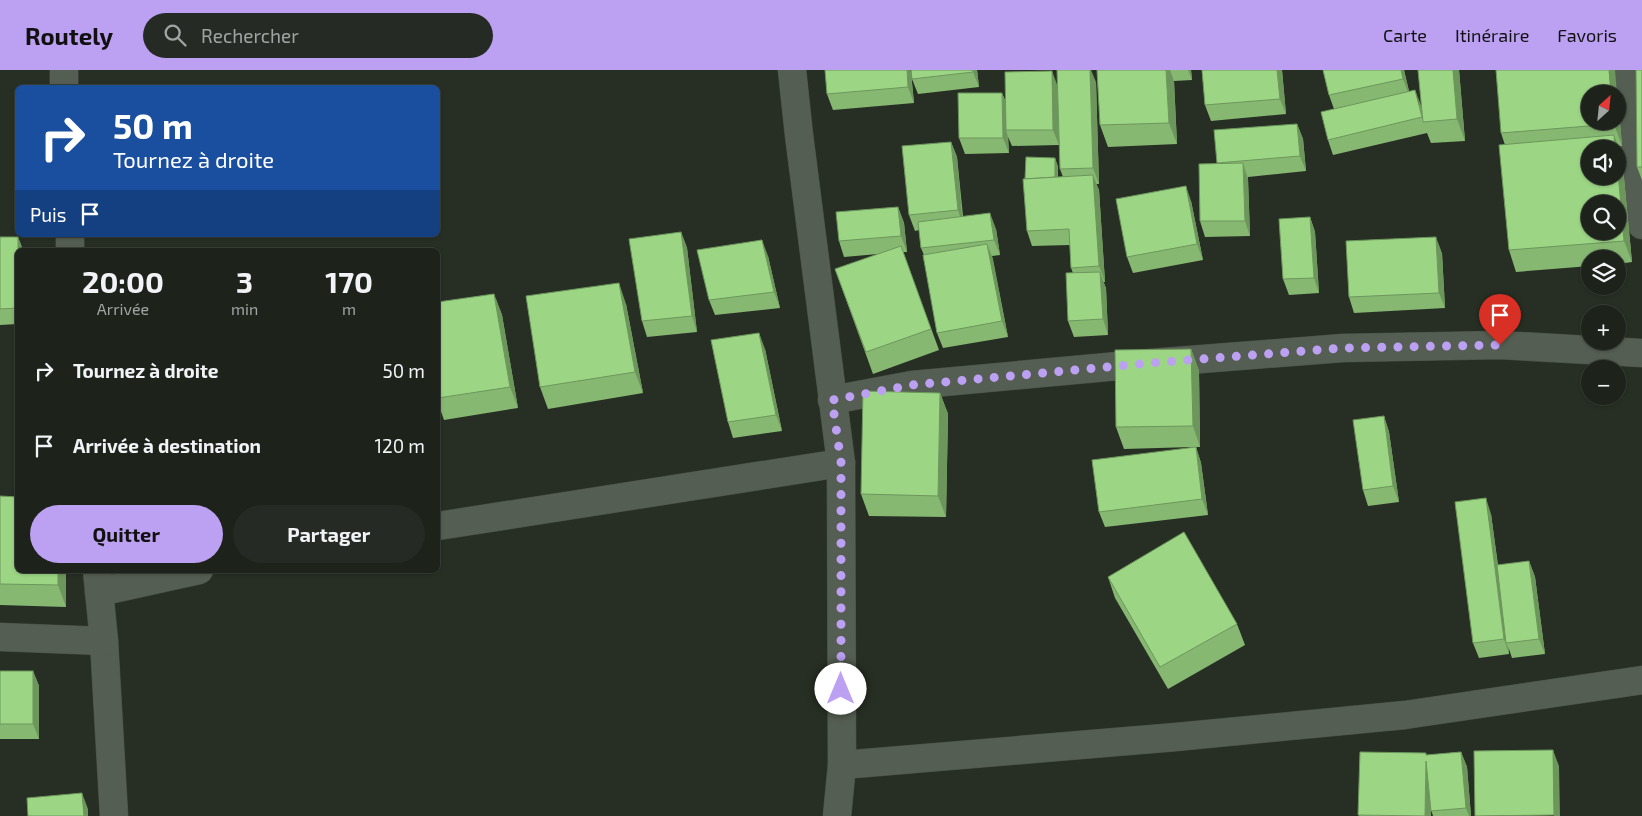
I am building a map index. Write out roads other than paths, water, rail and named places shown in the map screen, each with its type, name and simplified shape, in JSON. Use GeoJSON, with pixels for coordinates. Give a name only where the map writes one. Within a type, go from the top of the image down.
{"type":"FeatureCollection","features":[{"type":"Feature","properties":{"kind":"street"},"geometry":{"type":"LineString","coordinates":[[64,70],[64,85]]}},
{"type":"Feature","properties":{"kind":"street"},"geometry":{"type":"LineString","coordinates":[[792,70],[841,462],[842,765],[837,816]]}},
{"type":"Feature","properties":{"kind":"street"},"geometry":{"type":"LineString","coordinates":[[1627,70],[1642,225]]}},
{"type":"Feature","properties":{"kind":"street"},"geometry":{"type":"LineString","coordinates":[[832,400],[912,385],[1343,348],[1500,345],[1642,352]]}},
{"type":"Feature","properties":{"kind":"street"},"geometry":{"type":"LineString","coordinates":[[440,526],[841,462]]}},
{"type":"Feature","properties":{"kind":"street"},"geometry":{"type":"LineString","coordinates":[[114,816],[104,641],[98,581],[171,573]]}},
{"type":"Feature","properties":{"kind":"street"},"geometry":{"type":"LineString","coordinates":[[0,637],[104,641]]}},
{"type":"Feature","properties":{"kind":"street"},"geometry":{"type":"LineString","coordinates":[[842,765],[1405,714],[1642,680]]}}]}
